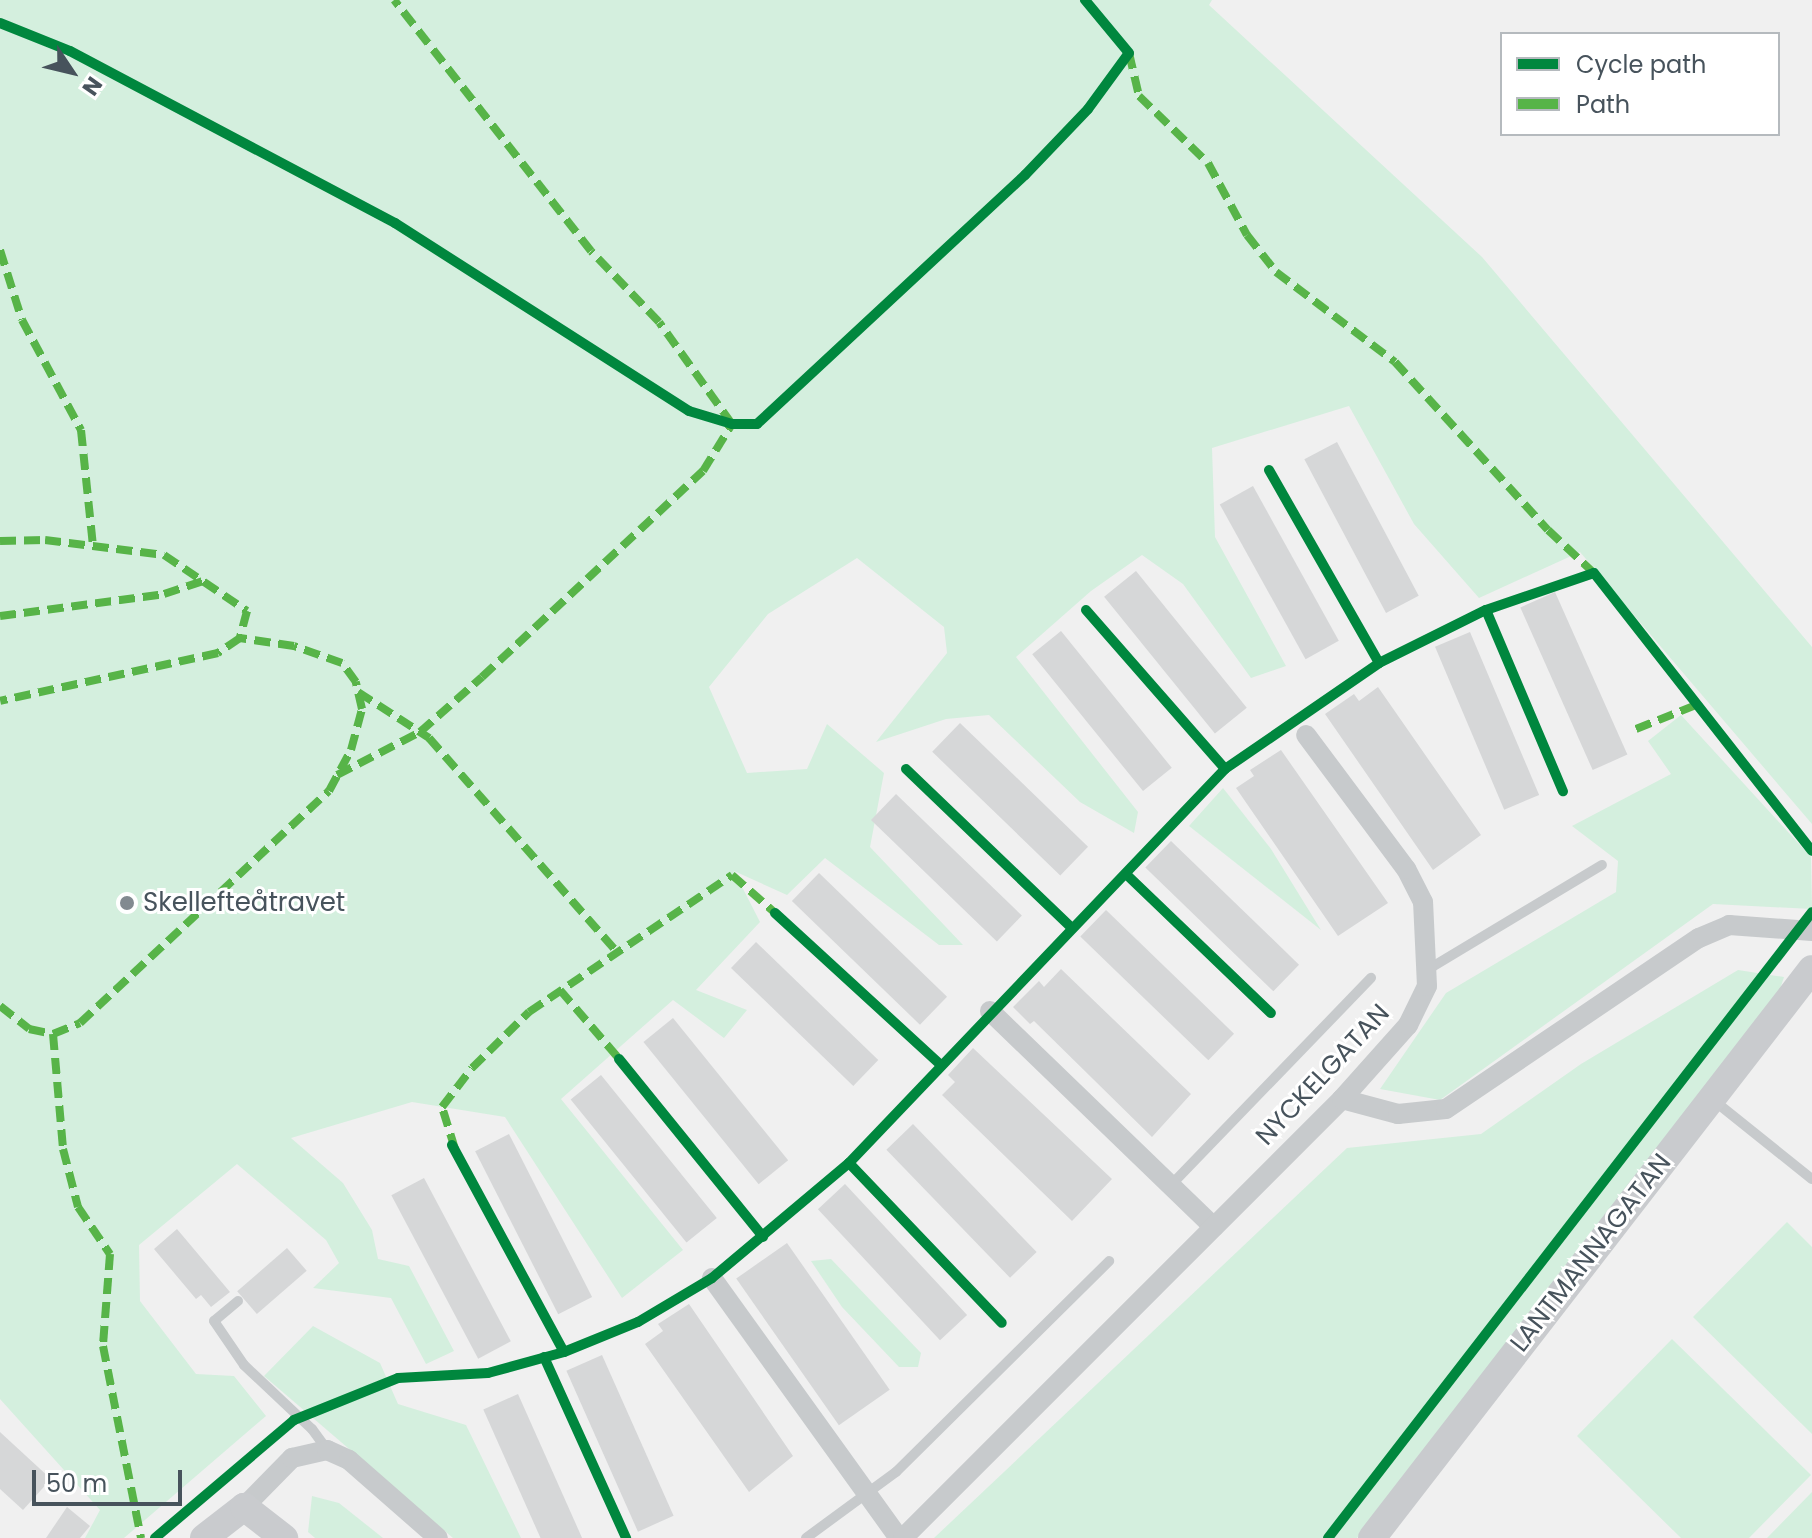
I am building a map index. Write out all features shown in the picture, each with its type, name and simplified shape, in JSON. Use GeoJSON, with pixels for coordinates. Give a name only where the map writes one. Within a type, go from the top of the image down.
{"type":"FeatureCollection","features":[{"type":"Feature","properties":{"kind":"street","name":"NYCKELGATAN"},"geometry":{"type":"LineString","coordinates":[[712,1278],[901,1538],[1342,1099],[1408,1025],[1427,986],[1423,902],[1406,869],[1306,735]]}},
{"type":"Feature","properties":{"kind":"street"},"geometry":{"type":"LineString","coordinates":[[1342,1099],[1398,1114],[1446,1109],[1479,1092],[1699,938],[1729,925],[1812,931]]}},
{"type":"Feature","properties":{"kind":"street","name":"LANTMANNAGATAN"},"geometry":{"type":"LineString","coordinates":[[1372,1538],[1812,969]]}},
{"type":"Feature","properties":{"kind":"street"},"geometry":{"type":"LineString","coordinates":[[990,1011],[1214,1227]]}},
{"type":"Feature","properties":{"kind":"street"},"geometry":{"type":"LineString","coordinates":[[204,1538],[244,1507],[292,1458],[327,1450],[349,1460],[438,1538]]}},
{"type":"Feature","properties":{"kind":"street"},"geometry":{"type":"LineString","coordinates":[[244,1507],[284,1538]]}},
{"type":"Feature","properties":{"kind":"lane"},"geometry":{"type":"LineString","coordinates":[[1427,970],[1602,865]]}},
{"type":"Feature","properties":{"kind":"lane"},"geometry":{"type":"LineString","coordinates":[[1171,1185],[1371,978]]}},
{"type":"Feature","properties":{"kind":"lane"},"geometry":{"type":"LineString","coordinates":[[1711,1098],[1812,1179]]}},
{"type":"Feature","properties":{"kind":"lane"},"geometry":{"type":"LineString","coordinates":[[806,1538],[865,1490],[896,1472],[1109,1261]]}},
{"type":"Feature","properties":{"kind":"lane"},"geometry":{"type":"LineString","coordinates":[[238,1301],[214,1321],[244,1365],[312,1429],[327,1450]]}},
{"type":"Feature","properties":{"kind":"green space"},"geometry":{"type":"Polygon","coordinates":[[[0,0],[1212,0],[1209,5],[1482,257],[1812,647],[1812,824],[1580,552],[1479,598],[1414,524],[1349,406],[1212,448],[1215,537],[1286,666],[1251,678],[1183,584],[1142,555],[1091,591],[1016,657],[1138,812],[1134,833],[1080,802],[989,715],[946,719],[876,742],[947,653],[944,627],[857,558],[768,614],[709,687],[747,773],[807,769],[827,724],[884,773],[870,847],[963,945],[939,945],[825,858],[787,895],[734,871],[760,922],[696,990],[747,1010],[724,1038],[673,1000],[561,1099],[683,1250],[622,1298],[505,1117],[412,1102],[291,1138],[343,1183],[372,1230],[378,1259],[409,1266],[454,1351],[426,1364],[391,1298],[313,1288],[339,1263],[326,1240],[237,1164],[139,1245],[140,1301],[196,1374],[234,1376],[266,1416],[124,1538],[85,1538],[100,1510],[0,1399],[0,0]]]}},
{"type":"Feature","properties":{"kind":"green space"},"geometry":{"type":"Polygon","coordinates":[[[1681,715],[1811,857],[1812,909],[1713,904],[1440,1100],[1380,1089],[1446,993],[1616,892],[1618,861],[1572,826],[1671,774],[1648,741],[1681,715]]]}},
{"type":"Feature","properties":{"kind":"green space"},"geometry":{"type":"Polygon","coordinates":[[[1223,788],[1271,849],[1321,930],[1189,826],[1223,788]]]}},
{"type":"Feature","properties":{"kind":"green space"},"geometry":{"type":"Polygon","coordinates":[[[1738,970],[1784,977],[1776,1001],[1357,1538],[934,1538],[1347,1148],[1481,1134],[1581,1064],[1738,970]]]}},
{"type":"Feature","properties":{"kind":"green space"},"geometry":{"type":"Polygon","coordinates":[[[1787,1222],[1812,1247],[1812,1434],[1693,1317],[1787,1222]]]}},
{"type":"Feature","properties":{"kind":"green space"},"geometry":{"type":"Polygon","coordinates":[[[831,1259],[921,1353],[918,1367],[899,1367],[842,1307],[811,1261],[831,1259]]]}},
{"type":"Feature","properties":{"kind":"green space"},"geometry":{"type":"Polygon","coordinates":[[[313,1326],[380,1363],[398,1404],[466,1425],[521,1538],[453,1538],[264,1376],[313,1326]]]}},
{"type":"Feature","properties":{"kind":"green space"},"geometry":{"type":"Polygon","coordinates":[[[1672,1339],[1811,1475],[1749,1538],[1681,1538],[1577,1436],[1672,1339]]]}},
{"type":"Feature","properties":{"kind":"green space"},"geometry":{"type":"Polygon","coordinates":[[[1812,1492],[1812,1538],[1767,1538],[1812,1492]]]}},
{"type":"Feature","properties":{"kind":"green space"},"geometry":{"type":"Polygon","coordinates":[[[312,1496],[339,1503],[383,1538],[315,1538],[308,1532],[312,1496]]]}},
{"type":"Feature","properties":{"kind":"building"},"geometry":{"type":"Polygon","coordinates":[[[1337,442],[1419,596],[1386,613],[1304,459],[1337,442]]]}},
{"type":"Feature","properties":{"kind":"building"},"geometry":{"type":"Polygon","coordinates":[[[1253,486],[1339,641],[1306,659],[1220,504],[1253,486]]]}},
{"type":"Feature","properties":{"kind":"building"},"geometry":{"type":"Polygon","coordinates":[[[1136,571],[1247,708],[1215,734],[1104,597],[1136,571]]]}},
{"type":"Feature","properties":{"kind":"building"},"geometry":{"type":"Polygon","coordinates":[[[1555,592],[1627,755],[1593,770],[1520,607],[1555,592]]]}},
{"type":"Feature","properties":{"kind":"building"},"geometry":{"type":"Polygon","coordinates":[[[1061,631],[1172,768],[1143,791],[1032,654],[1061,631]]]}},
{"type":"Feature","properties":{"kind":"building"},"geometry":{"type":"Polygon","coordinates":[[[1470,632],[1539,795],[1504,810],[1435,647],[1470,632]]]}},
{"type":"Feature","properties":{"kind":"building"},"geometry":{"type":"Polygon","coordinates":[[[1378,687],[1481,835],[1433,870],[1325,714],[1354,694],[1359,701],[1378,687]]]}},
{"type":"Feature","properties":{"kind":"building"},"geometry":{"type":"Polygon","coordinates":[[[960,723],[1088,847],[1060,875],[932,752],[960,723]]]}},
{"type":"Feature","properties":{"kind":"building"},"geometry":{"type":"Polygon","coordinates":[[[1281,750],[1388,903],[1338,936],[1236,788],[1254,776],[1250,770],[1281,750]]]}},
{"type":"Feature","properties":{"kind":"building"},"geometry":{"type":"Polygon","coordinates":[[[896,794],[1022,916],[997,941],[871,820],[896,794]]]}},
{"type":"Feature","properties":{"kind":"building"},"geometry":{"type":"Polygon","coordinates":[[[1171,841],[1299,965],[1273,991],[1145,868],[1171,841]]]}},
{"type":"Feature","properties":{"kind":"building"},"geometry":{"type":"Polygon","coordinates":[[[819,873],[947,997],[920,1025],[792,901],[819,873]]]}},
{"type":"Feature","properties":{"kind":"building"},"geometry":{"type":"Polygon","coordinates":[[[1106,910],[1234,1034],[1208,1060],[1080,937],[1106,910]]]}},
{"type":"Feature","properties":{"kind":"building"},"geometry":{"type":"Polygon","coordinates":[[[756,942],[878,1060],[853,1086],[731,968],[756,942]]]}},
{"type":"Feature","properties":{"kind":"building"},"geometry":{"type":"Polygon","coordinates":[[[1061,969],[1191,1094],[1152,1137],[1034,1021],[1030,1024],[1013,1007],[1039,981],[1044,987],[1061,969]]]}},
{"type":"Feature","properties":{"kind":"building"},"geometry":{"type":"Polygon","coordinates":[[[673,1018],[788,1160],[759,1184],[643,1042],[673,1018]]]}},
{"type":"Feature","properties":{"kind":"building"},"geometry":{"type":"Polygon","coordinates":[[[973,1048],[1112,1179],[1072,1221],[942,1095],[955,1082],[948,1075],[973,1048]]]}},
{"type":"Feature","properties":{"kind":"building"},"geometry":{"type":"Polygon","coordinates":[[[601,1075],[717,1218],[686,1243],[571,1100],[601,1075]]]}},
{"type":"Feature","properties":{"kind":"building"},"geometry":{"type":"Polygon","coordinates":[[[913,1124],[1037,1252],[1010,1278],[886,1150],[913,1124]]]}},
{"type":"Feature","properties":{"kind":"building"},"geometry":{"type":"Polygon","coordinates":[[[509,1134],[592,1297],[558,1314],[475,1151],[509,1134]]]}},
{"type":"Feature","properties":{"kind":"building"},"geometry":{"type":"Polygon","coordinates":[[[424,1178],[511,1341],[478,1359],[391,1195],[424,1178]]]}},
{"type":"Feature","properties":{"kind":"building"},"geometry":{"type":"Polygon","coordinates":[[[845,1184],[967,1315],[940,1340],[818,1209],[845,1184]]]}},
{"type":"Feature","properties":{"kind":"building"},"geometry":{"type":"Polygon","coordinates":[[[177,1229],[230,1292],[211,1307],[201,1295],[196,1299],[154,1249],[177,1229]]]}},
{"type":"Feature","properties":{"kind":"building"},"geometry":{"type":"Polygon","coordinates":[[[787,1243],[890,1390],[839,1425],[736,1279],[787,1243]]]}},
{"type":"Feature","properties":{"kind":"building"},"geometry":{"type":"Polygon","coordinates":[[[287,1248],[307,1271],[257,1314],[237,1291],[287,1248]]]}},
{"type":"Feature","properties":{"kind":"building"},"geometry":{"type":"Polygon","coordinates":[[[689,1304],[793,1456],[749,1492],[645,1344],[663,1331],[658,1324],[689,1304]]]}},
{"type":"Feature","properties":{"kind":"building"},"geometry":{"type":"Polygon","coordinates":[[[602,1355],[674,1516],[638,1532],[566,1371],[602,1355]]]}},
{"type":"Feature","properties":{"kind":"building"},"geometry":{"type":"Polygon","coordinates":[[[518,1394],[582,1538],[541,1538],[483,1409],[518,1394]]]}},
{"type":"Feature","properties":{"kind":"building"},"geometry":{"type":"Polygon","coordinates":[[[0,1432],[51,1479],[23,1510],[0,1489],[0,1432]]]}},
{"type":"Feature","properties":{"kind":"building"},"geometry":{"type":"Polygon","coordinates":[[[67,1507],[90,1526],[80,1538],[46,1538],[67,1507]]]}},
{"type":"Feature","properties":{"kind":"marked path"},"geometry":{"type":"LineString","coordinates":[[337,775],[420,732],[482,677],[703,471],[732,424],[659,322],[591,251],[394,0]]}},
{"type":"Feature","properties":{"kind":"marked path"},"geometry":{"type":"LineString","coordinates":[[1129,53],[1139,96],[1208,163],[1247,235],[1276,272],[1395,362],[1548,530],[1594,573]]}},
{"type":"Feature","properties":{"kind":"marked path"},"geometry":{"type":"LineString","coordinates":[[0,250],[22,320],[81,430],[93,546]]}},
{"type":"Feature","properties":{"kind":"marked path"},"geometry":{"type":"LineString","coordinates":[[0,541],[45,540],[164,555],[247,611],[240,638],[218,653],[0,701]]}},
{"type":"Feature","properties":{"kind":"marked path"},"geometry":{"type":"LineString","coordinates":[[0,616],[164,594],[206,580]]}},
{"type":"Feature","properties":{"kind":"marked path"},"geometry":{"type":"LineString","coordinates":[[0,1006],[29,1029],[53,1034],[80,1023],[329,791],[351,750],[362,709],[356,682],[342,663],[294,646],[240,638]]}},
{"type":"Feature","properties":{"kind":"marked path"},"geometry":{"type":"LineString","coordinates":[[358,692],[429,738],[617,952]]}},
{"type":"Feature","properties":{"kind":"marked path"},"geometry":{"type":"LineString","coordinates":[[1636,729],[1696,705]]}},
{"type":"Feature","properties":{"kind":"marked path"},"geometry":{"type":"LineString","coordinates":[[455,1149],[442,1107],[472,1068],[529,1012],[732,875],[781,918]]}},
{"type":"Feature","properties":{"kind":"marked path"},"geometry":{"type":"LineString","coordinates":[[560,990],[622,1062]]}},
{"type":"Feature","properties":{"kind":"marked path"},"geometry":{"type":"LineString","coordinates":[[53,1034],[63,1149],[78,1207],[110,1254],[103,1346],[141,1538]]}},
{"type":"Feature","properties":{"kind":"cycle path"},"geometry":{"type":"LineString","coordinates":[[0,23],[70,51],[395,223],[689,411],[732,424],[757,424],[1025,175],[1088,109],[1129,53],[1085,0]]}},
{"type":"Feature","properties":{"kind":"cycle path"},"geometry":{"type":"LineString","coordinates":[[1269,470],[1379,663]]}},
{"type":"Feature","properties":{"kind":"cycle path"},"geometry":{"type":"LineString","coordinates":[[155,1538],[294,1420],[398,1378],[488,1373],[564,1352],[638,1322],[712,1278],[849,1163],[1225,769],[1379,663],[1486,610],[1594,573],[1812,851]]}},
{"type":"Feature","properties":{"kind":"cycle path"},"geometry":{"type":"LineString","coordinates":[[1086,610],[1225,769]]}},
{"type":"Feature","properties":{"kind":"cycle path"},"geometry":{"type":"LineString","coordinates":[[1486,610],[1563,791]]}},
{"type":"Feature","properties":{"kind":"cycle path"},"geometry":{"type":"LineString","coordinates":[[906,769],[1072,928]]}},
{"type":"Feature","properties":{"kind":"cycle path"},"geometry":{"type":"LineString","coordinates":[[1128,876],[1271,1013]]}},
{"type":"Feature","properties":{"kind":"cycle path"},"geometry":{"type":"LineString","coordinates":[[1328,1538],[1812,912]]}},
{"type":"Feature","properties":{"kind":"cycle path"},"geometry":{"type":"LineString","coordinates":[[775,913],[940,1064]]}},
{"type":"Feature","properties":{"kind":"cycle path"},"geometry":{"type":"LineString","coordinates":[[619,1059],[763,1237]]}},
{"type":"Feature","properties":{"kind":"cycle path"},"geometry":{"type":"LineString","coordinates":[[452,1145],[564,1352]]}},
{"type":"Feature","properties":{"kind":"cycle path"},"geometry":{"type":"LineString","coordinates":[[849,1163],[1002,1323]]}},
{"type":"Feature","properties":{"kind":"cycle path"},"geometry":{"type":"LineString","coordinates":[[544,1357],[626,1538]]}},
{"type":"Feature","properties":{"kind":"place","name":"Skellefteåtravet"},"geometry":{"type":"Point","coordinates":[127,903]}}]}
